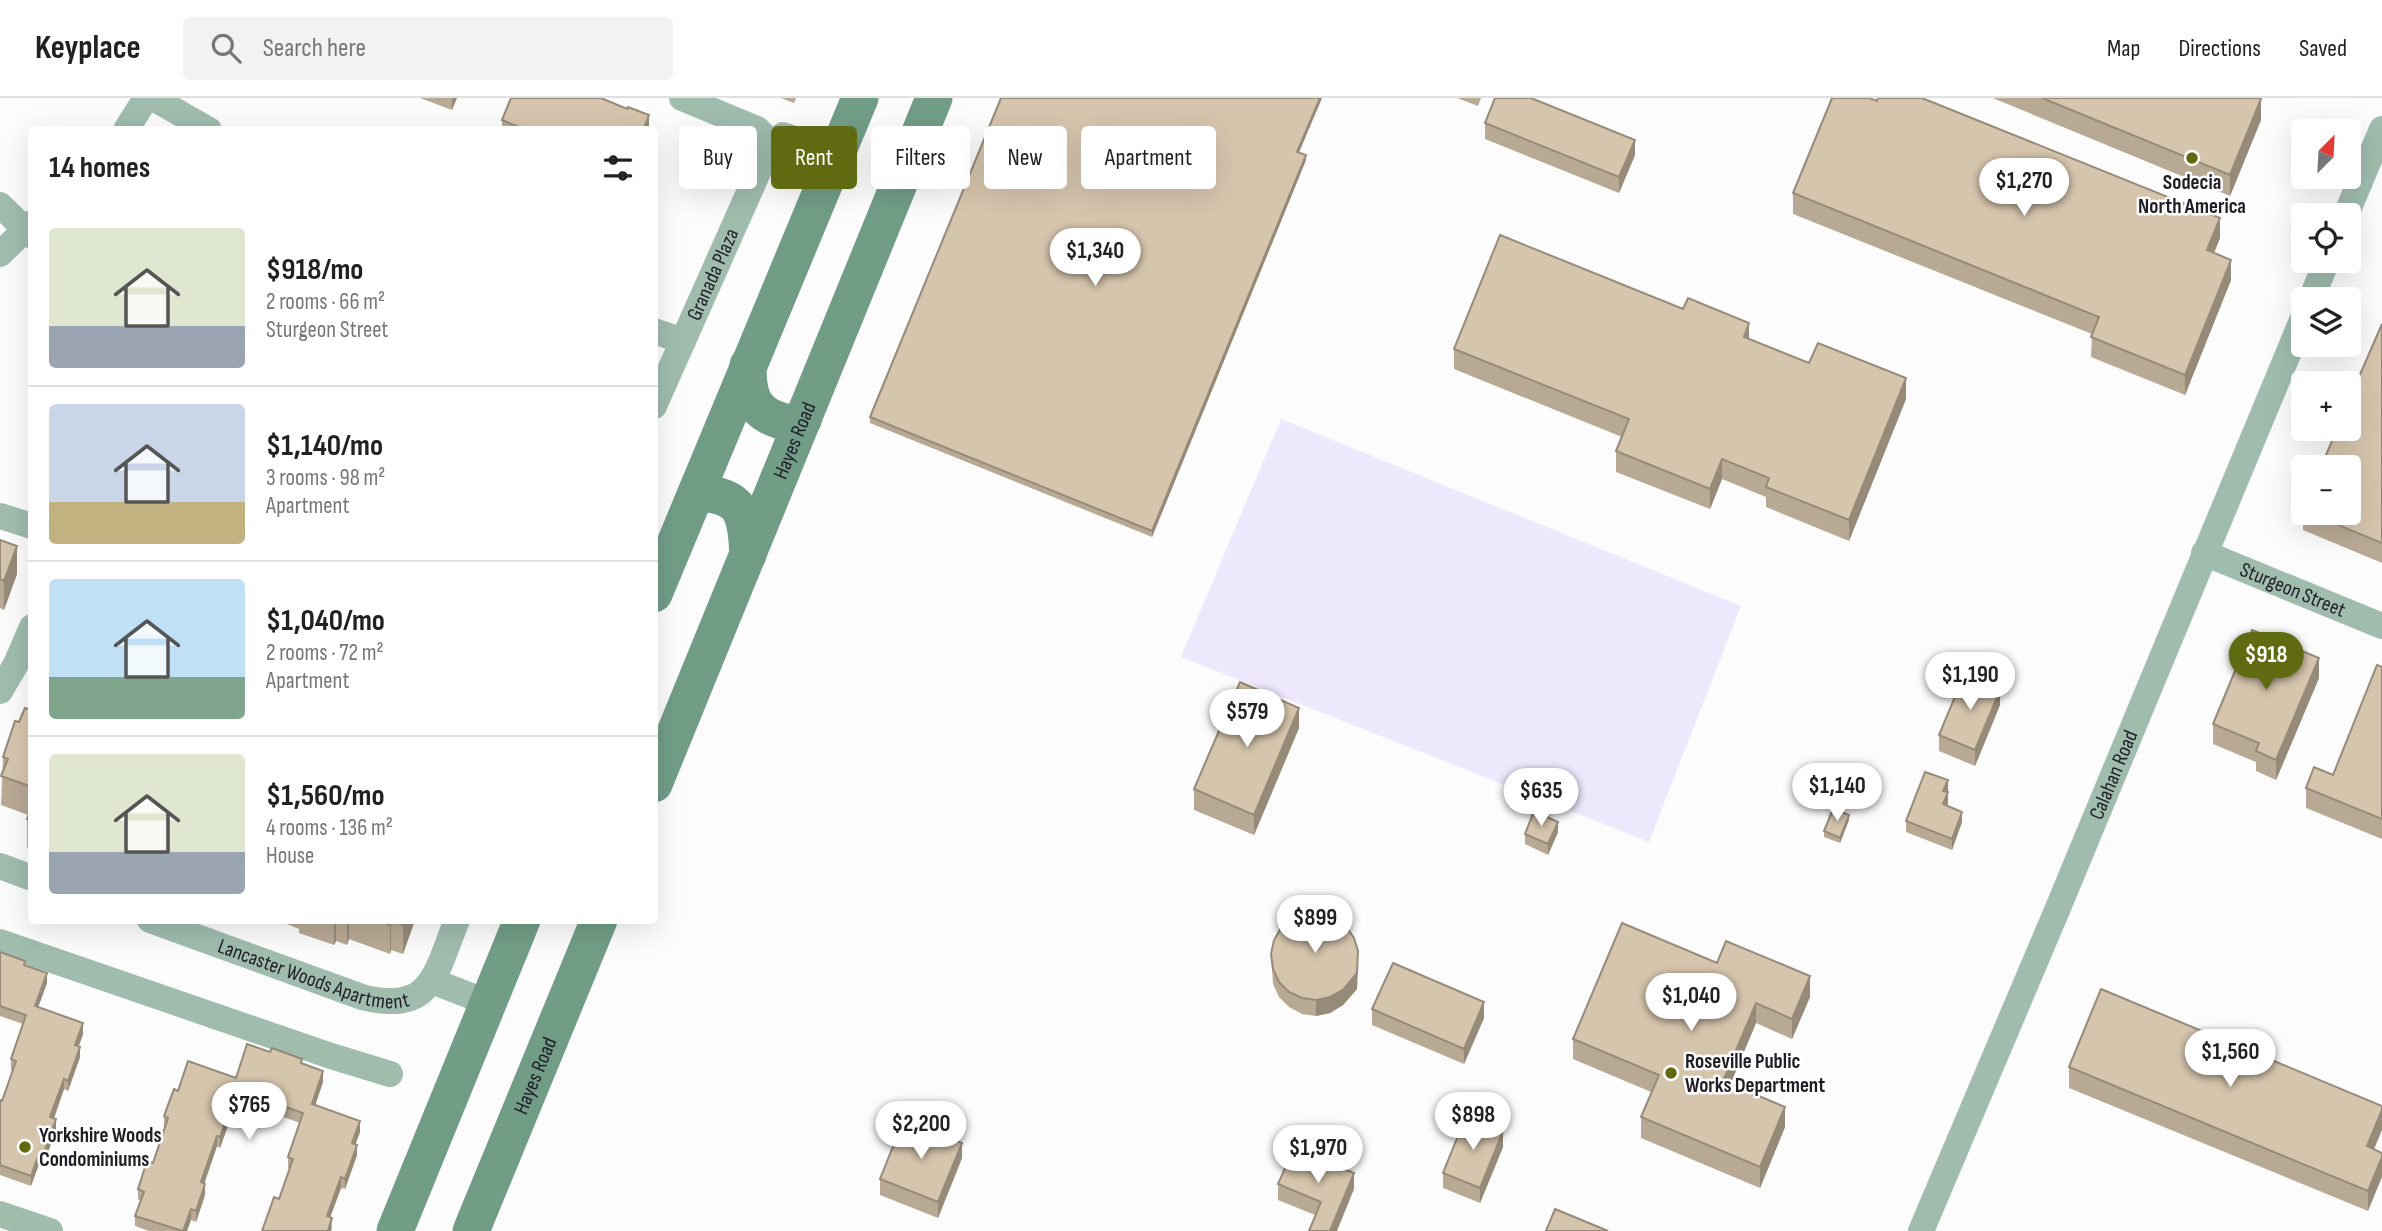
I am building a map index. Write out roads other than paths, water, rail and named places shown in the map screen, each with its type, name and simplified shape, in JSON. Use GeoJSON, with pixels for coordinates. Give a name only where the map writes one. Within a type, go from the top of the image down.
{"type":"FeatureCollection","features":[{"type":"Feature","properties":{"kind":"street"},"geometry":{"type":"LineString","coordinates":[[128,126],[146,98]]}},
{"type":"Feature","properties":{"kind":"street"},"geometry":{"type":"LineString","coordinates":[[153,98],[202,126]]}},
{"type":"Feature","properties":{"kind":"street"},"geometry":{"type":"LineString","coordinates":[[682,98],[757,129],[771,143]]}},
{"type":"Feature","properties":{"kind":"street"},"geometry":{"type":"LineString","coordinates":[[849,126],[860,98]]}},
{"type":"Feature","properties":{"kind":"street","name":"Hayes Road"},"geometry":{"type":"LineString","coordinates":[[658,774],[934,98]]}},
{"type":"Feature","properties":{"kind":"street"},"geometry":{"type":"LineString","coordinates":[[2351,203],[2382,129]]}},
{"type":"Feature","properties":{"kind":"street","name":"Granada Plaza"},"geometry":{"type":"LineString","coordinates":[[658,397],[771,143]]}},
{"type":"Feature","properties":{"kind":"street"},"geometry":{"type":"LineString","coordinates":[[658,584],[824,189]]}},
{"type":"Feature","properties":{"kind":"street"},"geometry":{"type":"LineString","coordinates":[[0,205],[28,228]]}},
{"type":"Feature","properties":{"kind":"street"},"geometry":{"type":"LineString","coordinates":[[0,254],[28,230]]}},
{"type":"Feature","properties":{"kind":"street"},"geometry":{"type":"LineString","coordinates":[[658,332],[683,341]]}},
{"type":"Feature","properties":{"kind":"street","name":"Calahan Road"},"geometry":{"type":"LineString","coordinates":[[1921,1231],[2291,346]]}},
{"type":"Feature","properties":{"kind":"street"},"geometry":{"type":"LineString","coordinates":[[748,365],[750,392],[757,407],[780,421],[803,421]]}},
{"type":"Feature","properties":{"kind":"street"},"geometry":{"type":"LineString","coordinates":[[696,493],[720,495],[736,504],[747,525],[748,555]]}},
{"type":"Feature","properties":{"kind":"street"},"geometry":{"type":"LineString","coordinates":[[0,516],[28,525]]}},
{"type":"Feature","properties":{"kind":"street","name":"Sturgeon Street"},"geometry":{"type":"LineString","coordinates":[[2204,553],[2382,626]]}},
{"type":"Feature","properties":{"kind":"street"},"geometry":{"type":"LineString","coordinates":[[0,691],[16,664],[28,636]]}},
{"type":"Feature","properties":{"kind":"street"},"geometry":{"type":"LineString","coordinates":[[0,866],[28,876]]}},
{"type":"Feature","properties":{"kind":"street","name":"Lancaster Woods Apartment"},"geometry":{"type":"LineString","coordinates":[[161,924],[381,1002],[405,1001],[422,992],[432,981],[455,924]]}},
{"type":"Feature","properties":{"kind":"street"},"geometry":{"type":"LineString","coordinates":[[396,1231],[520,924]]}},
{"type":"Feature","properties":{"kind":"street","name":"Hayes Road"},"geometry":{"type":"LineString","coordinates":[[471,1231],[597,924]]}},
{"type":"Feature","properties":{"kind":"street"},"geometry":{"type":"LineString","coordinates":[[0,942],[390,1074]]}},
{"type":"Feature","properties":{"kind":"street","name":"Lancaster Woods Apartment"},"geometry":{"type":"LineString","coordinates":[[432,981],[489,1003]]}},
{"type":"Feature","properties":{"kind":"street"},"geometry":{"type":"LineString","coordinates":[[0,1214],[33,1228]]}},
{"type":"Feature","properties":{"kind":"place","name":"Sodecia North America"},"geometry":{"type":"Point","coordinates":[2192,158]}},
{"type":"Feature","properties":{"kind":"place","name":"Roseville Public Works Department"},"geometry":{"type":"Point","coordinates":[1671,1073]}},
{"type":"Feature","properties":{"kind":"place","name":"Yorkshire Woods Condominiums"},"geometry":{"type":"Point","coordinates":[25,1147]}}]}
